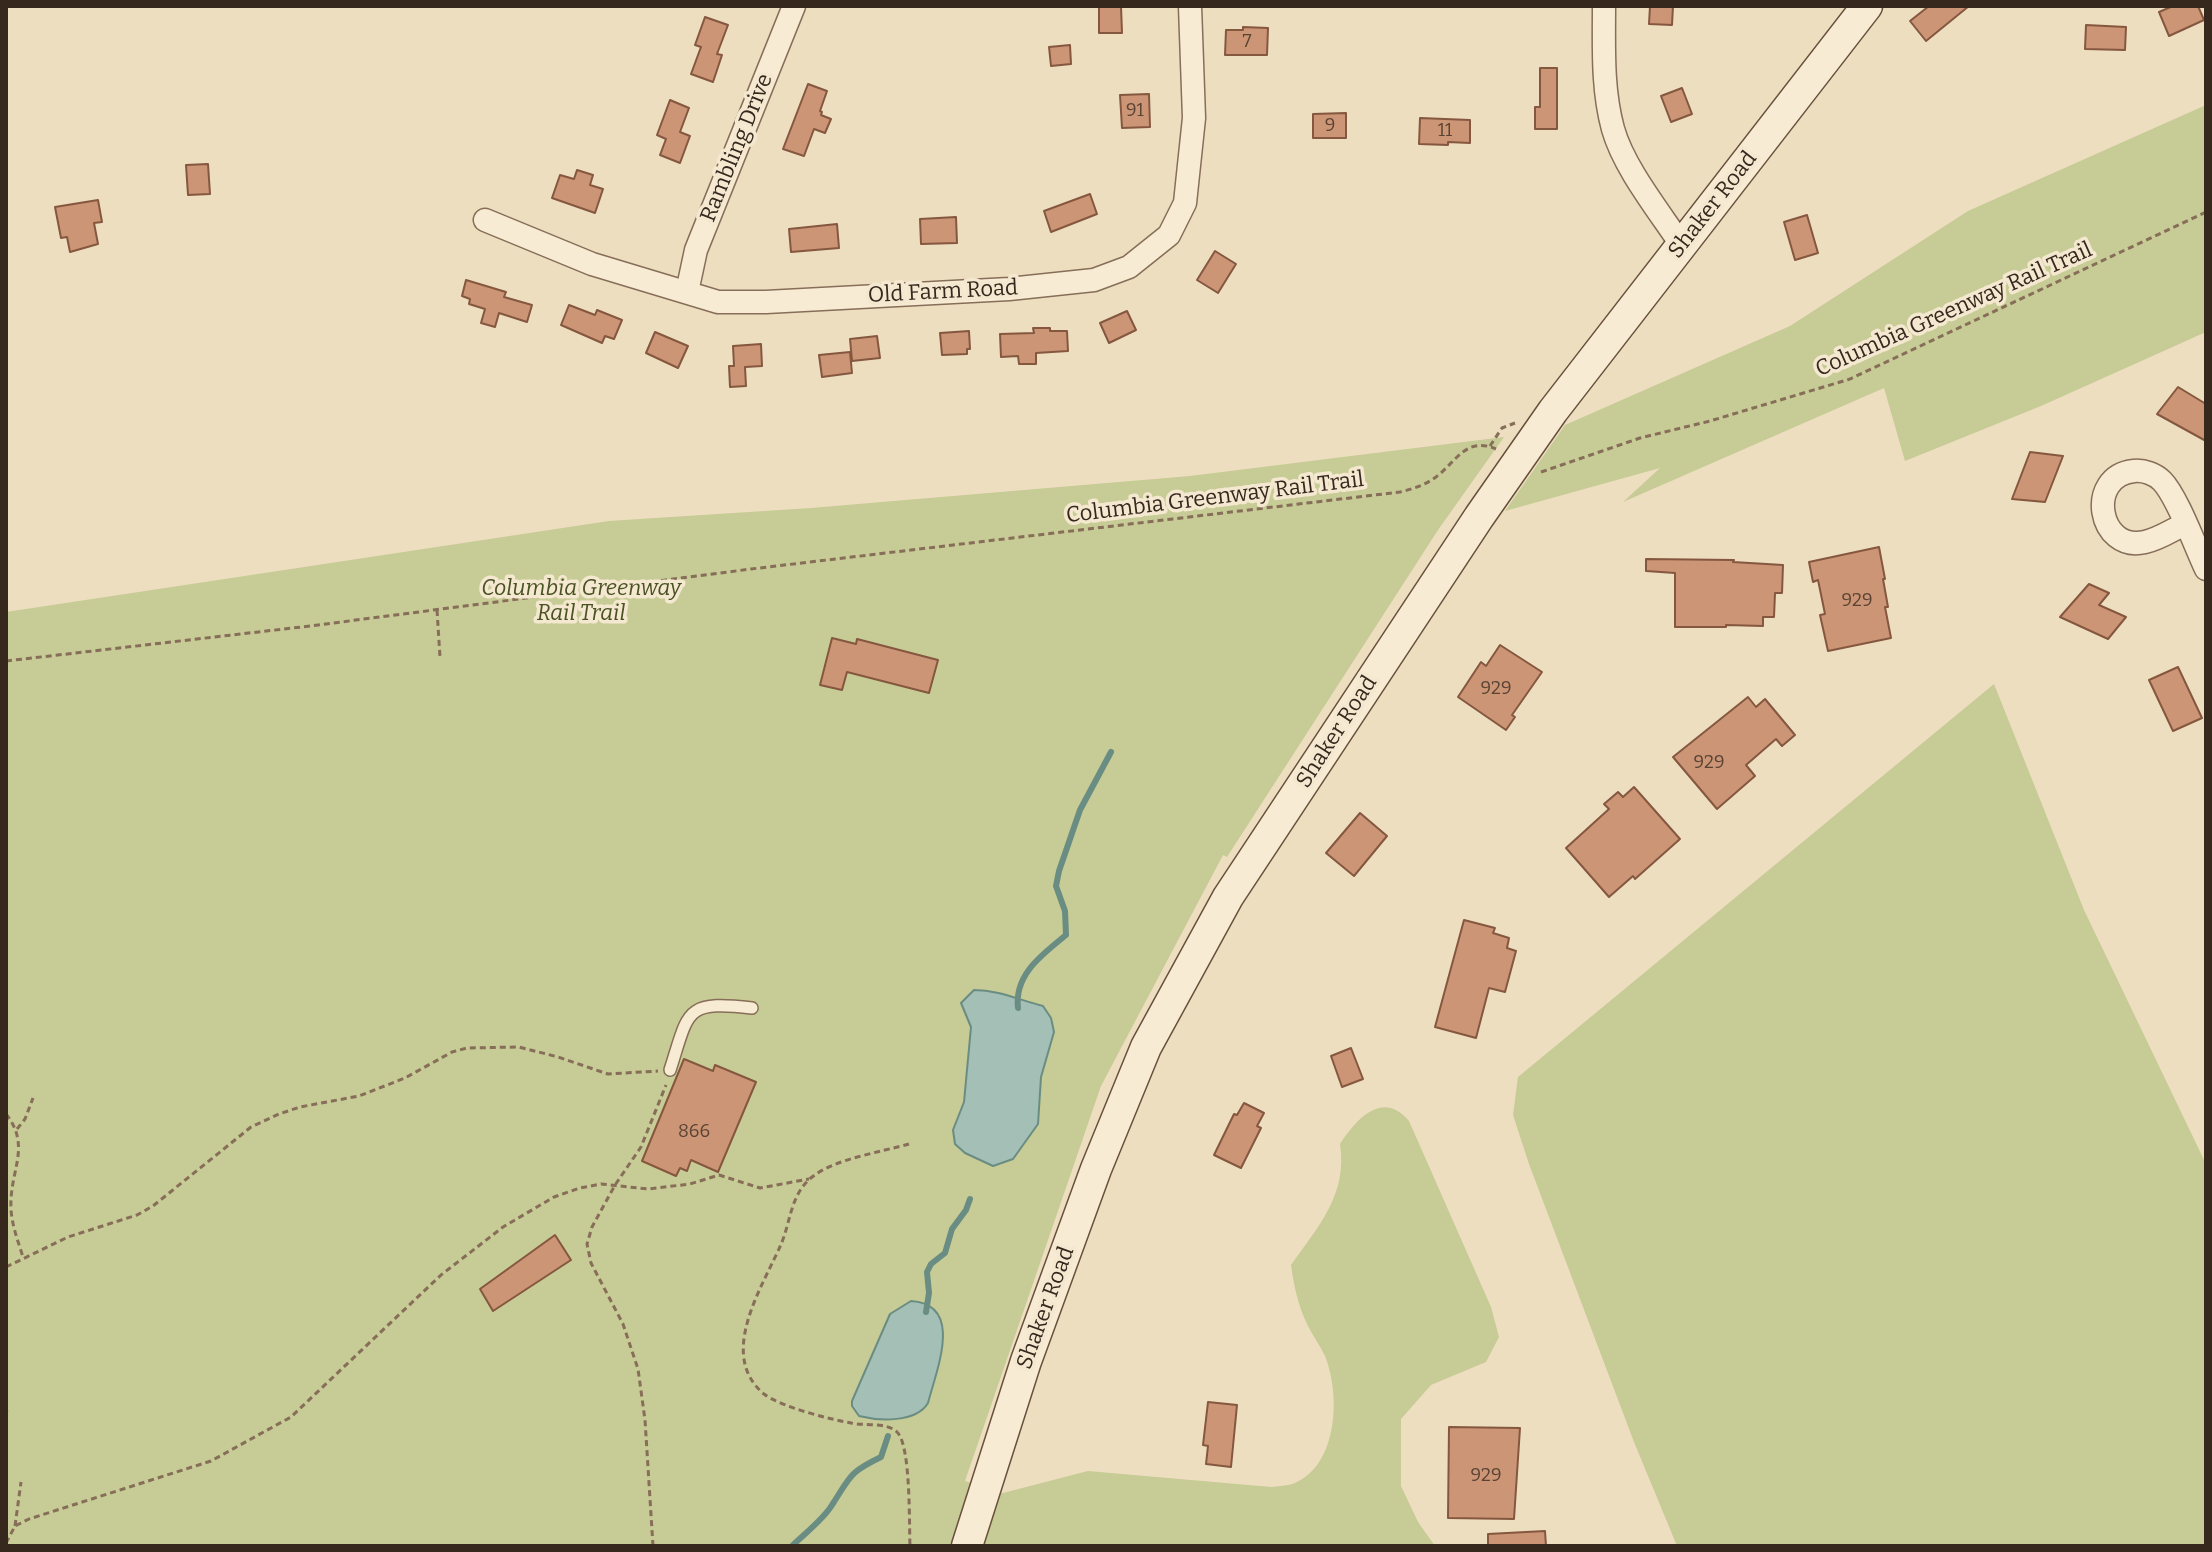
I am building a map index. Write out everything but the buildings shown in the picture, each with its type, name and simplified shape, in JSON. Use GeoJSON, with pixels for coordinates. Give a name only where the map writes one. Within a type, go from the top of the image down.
{"type":"FeatureCollection","features":[{"type":"Feature","properties":{"kind":"street","name":"Rambling Drive"},"geometry":{"type":"LineString","coordinates":[[687,292],[696,250],[794,6]]}},
{"type":"Feature","properties":{"kind":"street","name":"Old Farm Road"},"geometry":{"type":"LineString","coordinates":[[485,220],[592,264],[718,302],[1009,289],[1094,280],[1129,267],[1169,235],[1185,203],[1194,118],[1190,6]]}},
{"type":"Feature","properties":{"kind":"street"},"geometry":{"type":"LineString","coordinates":[[1604,6],[1608,105],[1614,132],[1626,160],[1682,246]]}},
{"type":"Feature","properties":{"kind":"street","name":"Shaker Road"},"geometry":{"type":"LineString","coordinates":[[967,1546],[1026,1361],[1096,1169],[1146,1047],[1228,897],[1479,517],[1553,411],[1867,6]]}},
{"type":"Feature","properties":{"kind":"street"},"geometry":{"type":"LineString","coordinates":[[2185,524],[2206,569]]}},
{"type":"Feature","properties":{"kind":"lane"},"geometry":{"type":"LineString","coordinates":[[670,1070],[686,1021],[693,1012],[711,1006],[752,1008]]}},
{"type":"Feature","properties":{"kind":"path","name":"Columbia Greenway Rail Trail"},"geometry":{"type":"LineString","coordinates":[[1535,472],[1559,467],[1640,438],[1710,421],[1850,379],[2206,212]]}},
{"type":"Feature","properties":{"kind":"path","name":"Columbia Greenway Rail Trail"},"geometry":{"type":"LineString","coordinates":[[6,661],[1400,492],[1433,479],[1471,446],[1485,445],[1506,455]]}},
{"type":"Feature","properties":{"kind":"path"},"geometry":{"type":"LineString","coordinates":[[437,610],[440,657]]}},
{"type":"Feature","properties":{"kind":"path"},"geometry":{"type":"LineString","coordinates":[[6,1267],[68,1237],[137,1215],[153,1206],[240,1135],[279,1114],[359,1096],[405,1078],[452,1052],[467,1048],[519,1047],[608,1074],[670,1070],[641,1147],[615,1185],[592,1227],[587,1244],[591,1263],[623,1324],[638,1369],[645,1420],[653,1546]]}},
{"type":"Feature","properties":{"kind":"path"},"geometry":{"type":"LineString","coordinates":[[17,1129],[25,1119],[33,1098]]}},
{"type":"Feature","properties":{"kind":"path"},"geometry":{"type":"LineString","coordinates":[[6,1114],[20,1139],[11,1190],[11,1210],[23,1257]]}},
{"type":"Feature","properties":{"kind":"path"},"geometry":{"type":"LineString","coordinates":[[909,1144],[823,1169],[797,1192],[781,1243],[755,1299],[745,1334],[745,1361],[751,1378],[770,1398],[851,1424],[895,1430],[903,1441],[906,1458],[910,1546]]}},
{"type":"Feature","properties":{"kind":"path"},"geometry":{"type":"LineString","coordinates":[[15,1526],[211,1461],[273,1428],[301,1409],[441,1275],[503,1227],[554,1197],[580,1188],[615,1185],[648,1189],[690,1184],[719,1175],[750,1187],[767,1188],[809,1179]]}},
{"type":"Feature","properties":{"kind":"path"},"geometry":{"type":"LineString","coordinates":[[6,1543],[15,1526],[21,1482]]}},
{"type":"Feature","properties":{"kind":"green space"},"geometry":{"type":"Polygon","coordinates":[[[2206,105],[2206,332],[2041,406],[1905,461],[1884,388],[1623,502],[1660,468],[1505,511],[1565,425],[1790,326],[1968,211],[2206,105]]]}},
{"type":"Feature","properties":{"kind":"green space"},"geometry":{"type":"Polygon","coordinates":[[[1504,437],[1438,530],[1227,857],[1223,855],[1101,1086],[965,1481],[1003,1493],[1088,1471],[1271,1487],[1292,1484],[1310,1474],[1328,1444],[1334,1407],[1333,1389],[1325,1356],[1301,1310],[1291,1265],[1329,1209],[1340,1179],[1340,1144],[1370,1112],[1389,1108],[1409,1121],[1491,1307],[1499,1337],[1486,1362],[1431,1385],[1401,1419],[1401,1486],[1418,1522],[1435,1546],[6,1546],[6,612],[609,521],[811,508],[1190,476],[1504,437]]]}},
{"type":"Feature","properties":{"kind":"green space"},"geometry":{"type":"Polygon","coordinates":[[[1994,684],[2084,910],[2206,1164],[2206,1546],[1677,1546],[1634,1442],[1529,1164],[1513,1115],[1518,1077],[1994,684]]]}},
{"type":"Feature","properties":{"kind":"water"},"geometry":{"type":"Polygon","coordinates":[[[974,990],[1000,993],[1043,1006],[1051,1018],[1054,1032],[1041,1077],[1038,1124],[1013,1159],[993,1166],[965,1153],[955,1144],[953,1130],[964,1102],[971,1027],[961,1003],[974,990]]]}},
{"type":"Feature","properties":{"kind":"water"},"geometry":{"type":"Polygon","coordinates":[[[911,1301],[928,1305],[938,1314],[942,1326],[943,1341],[928,1403],[915,1414],[896,1419],[859,1416],[852,1401],[890,1314],[911,1301]]]}},
{"type":"Feature","properties":{"kind":"waterway"},"geometry":{"type":"LineString","coordinates":[[1018,1008],[1018,996],[1025,975],[1040,957],[1066,935],[1065,911],[1056,886],[1059,871],[1080,810],[1111,752]]}},
{"type":"Feature","properties":{"kind":"waterway"},"geometry":{"type":"LineString","coordinates":[[926,1312],[929,1293],[927,1272],[931,1264],[945,1253],[952,1229],[970,1199]]}},
{"type":"Feature","properties":{"kind":"waterway"},"geometry":{"type":"LineString","coordinates":[[792,1546],[824,1516],[851,1476],[881,1457],[888,1436]]}}]}
